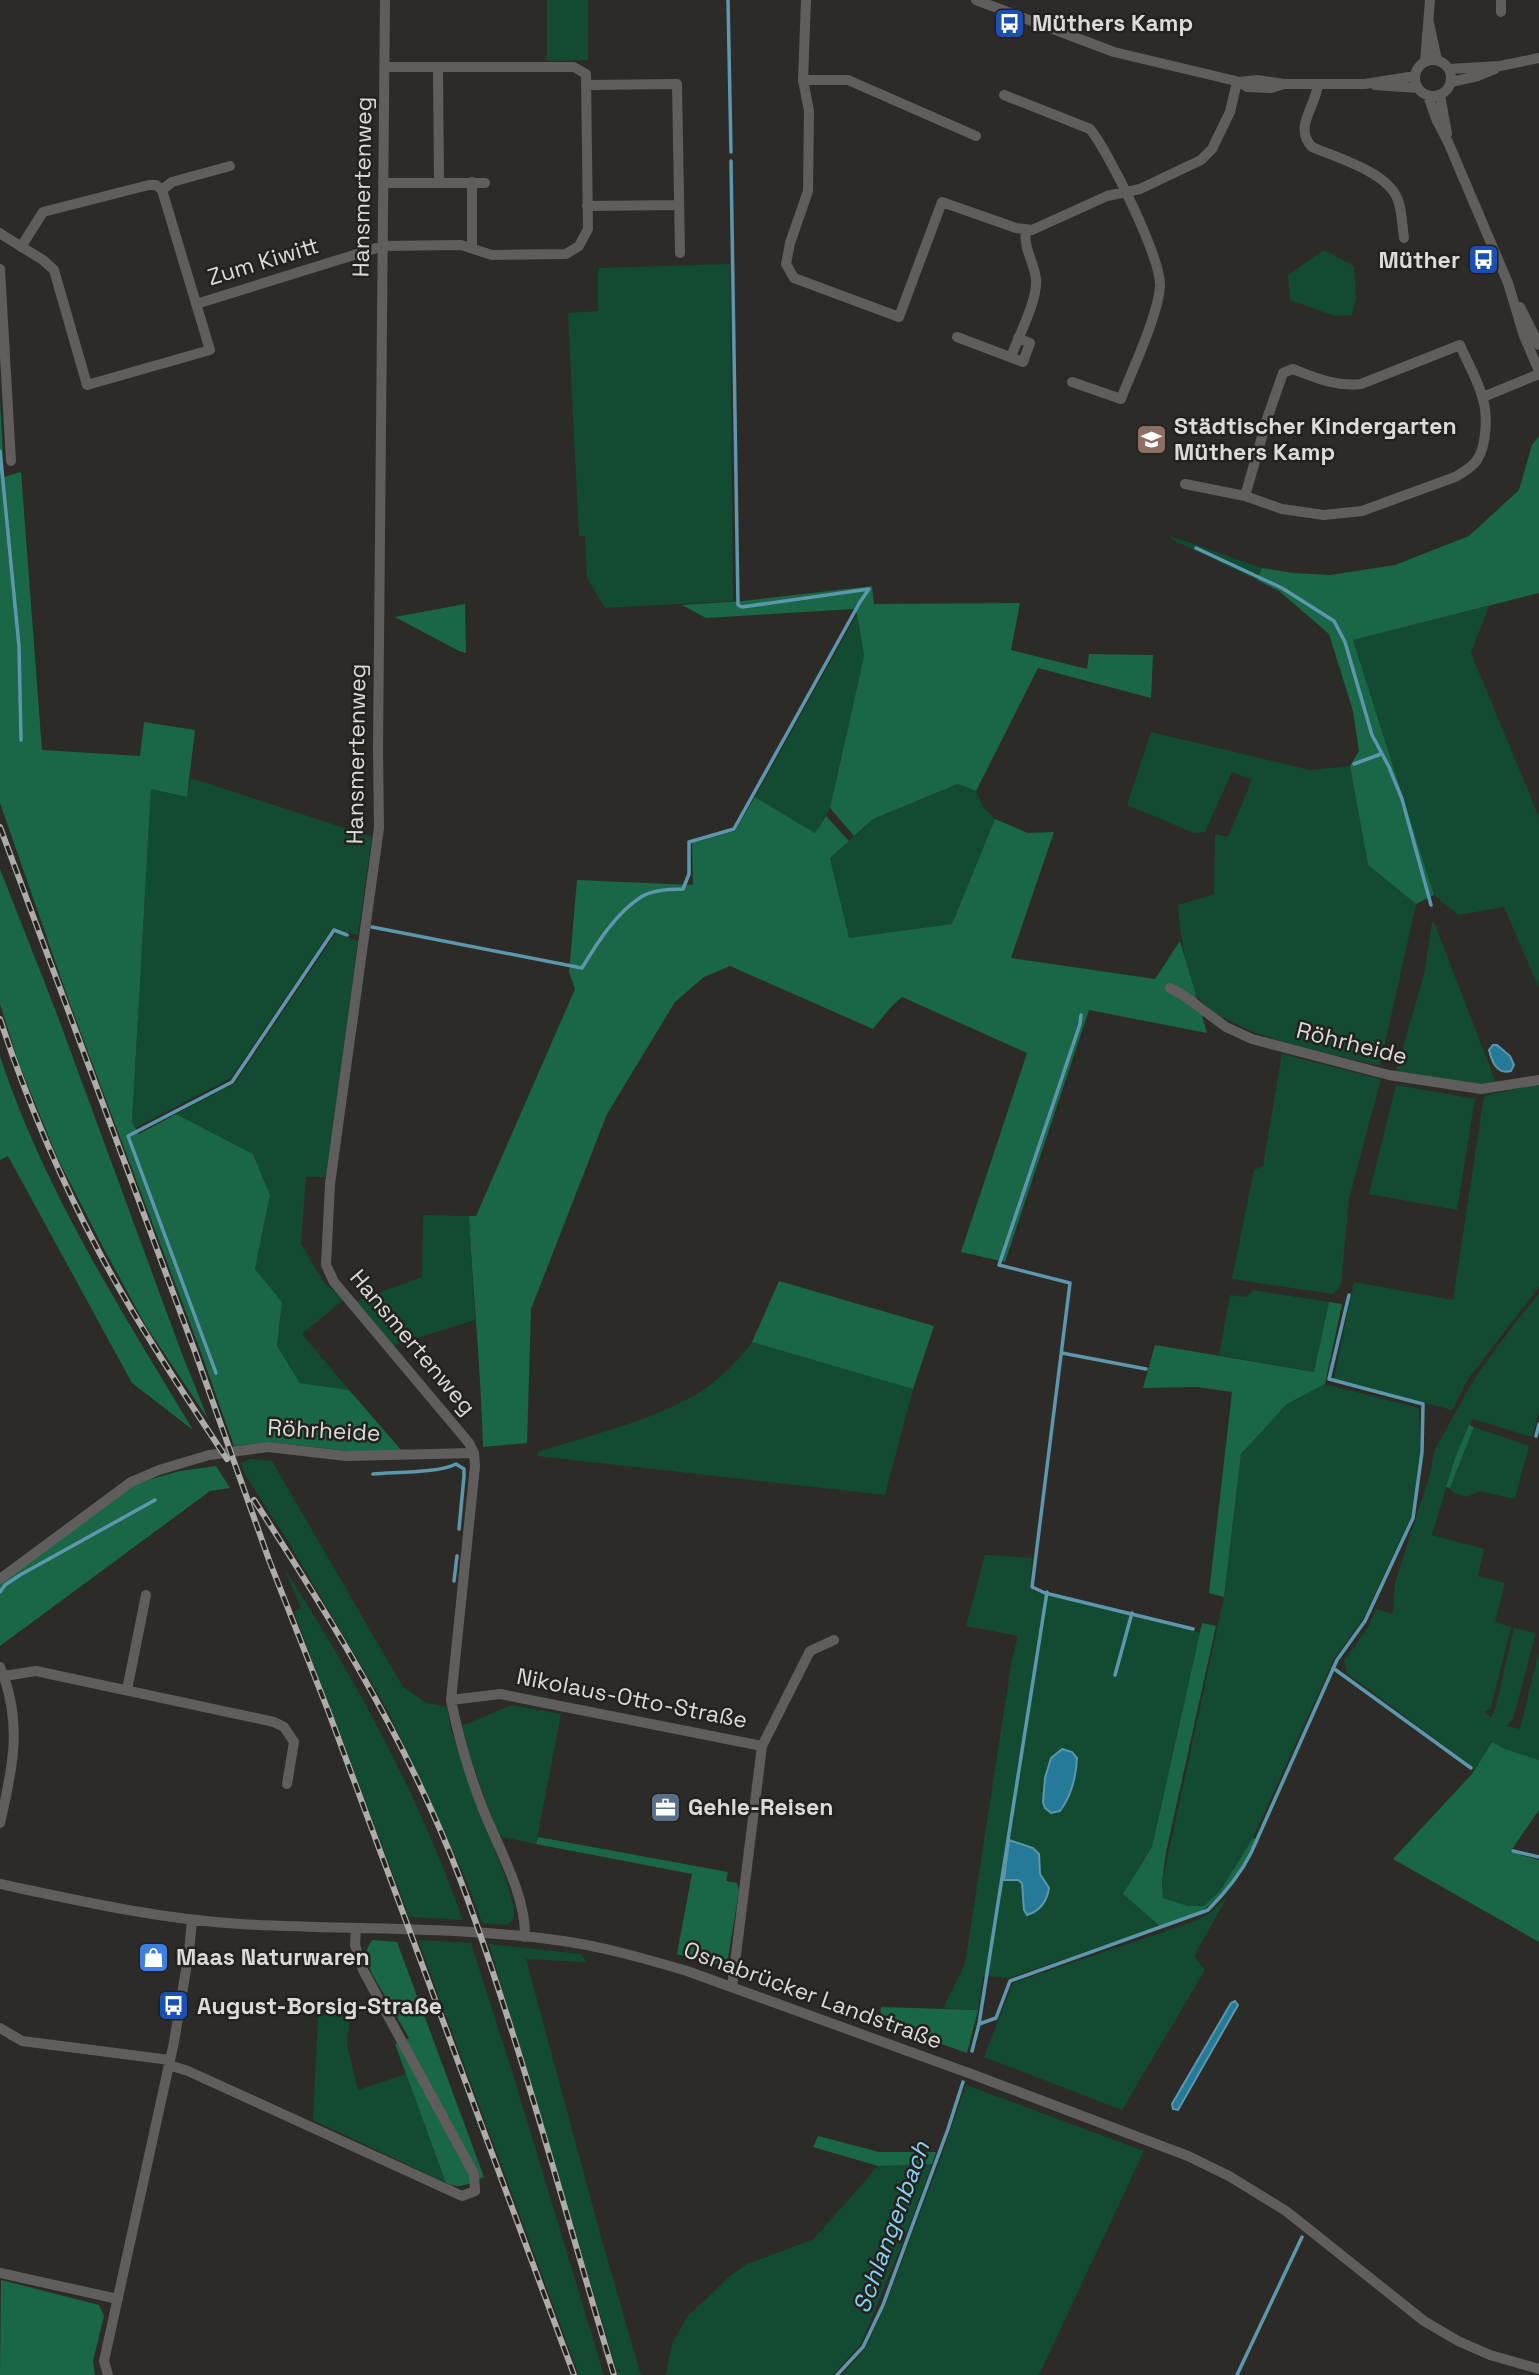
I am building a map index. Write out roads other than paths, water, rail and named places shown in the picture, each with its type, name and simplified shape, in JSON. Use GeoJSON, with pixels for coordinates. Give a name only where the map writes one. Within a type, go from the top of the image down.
{"type":"FeatureCollection","features":[{"type":"Feature","properties":{"kind":"street","name":"Hansmertenweg"},"geometry":{"type":"LineString","coordinates":[[385,0],[379,828],[330,1184],[326,1265],[334,1282],[469,1443],[474,1453]]}},
{"type":"Feature","properties":{"kind":"street"},"geometry":{"type":"LineString","coordinates":[[806,0],[803,79],[808,111],[808,191],[790,243],[786,264],[794,278],[899,317],[942,202],[1026,231],[1107,196],[1140,189],[1201,160],[1212,149],[1230,112],[1238,82]]}},
{"type":"Feature","properties":{"kind":"street"},"geometry":{"type":"LineString","coordinates":[[976,0],[1114,52],[1238,82],[1271,80],[1284,85],[1365,84],[1418,88],[1434,96],[1448,142],[1507,283],[1539,345]]}},
{"type":"Feature","properties":{"kind":"street"},"geometry":{"type":"LineString","coordinates":[[1425,62],[1430,0]]}},
{"type":"Feature","properties":{"kind":"street"},"geometry":{"type":"LineString","coordinates":[[1501,12],[1502,0]]}},
{"type":"Feature","properties":{"kind":"street"},"geometry":{"type":"LineString","coordinates":[[1428,20],[1437,61]]}},
{"type":"Feature","properties":{"kind":"street"},"geometry":{"type":"LineString","coordinates":[[1449,69],[1500,66],[1539,58]]}},
{"type":"Feature","properties":{"kind":"street"},"geometry":{"type":"LineString","coordinates":[[1418,88],[1415,76],[1420,65],[1437,61],[1444,64],[1449,69],[1451,82],[1449,88],[1434,96]]}},
{"type":"Feature","properties":{"kind":"street"},"geometry":{"type":"LineString","coordinates":[[1451,82],[1478,76],[1500,66]]}},
{"type":"Feature","properties":{"kind":"street"},"geometry":{"type":"LineString","coordinates":[[385,67],[574,67],[586,74],[587,85],[677,84],[680,253]]}},
{"type":"Feature","properties":{"kind":"street"},"geometry":{"type":"LineString","coordinates":[[439,67],[439,182]]}},
{"type":"Feature","properties":{"kind":"street"},"geometry":{"type":"LineString","coordinates":[[1365,84],[1415,76]]}},
{"type":"Feature","properties":{"kind":"street"},"geometry":{"type":"LineString","coordinates":[[803,79],[848,80],[976,136]]}},
{"type":"Feature","properties":{"kind":"street"},"geometry":{"type":"LineString","coordinates":[[1318,84],[1317,95],[1303,126],[1307,141],[1315,149],[1370,172],[1389,186],[1398,201],[1404,238]]}},
{"type":"Feature","properties":{"kind":"street","name":"Zum Kiwitt"},"geometry":{"type":"LineString","coordinates":[[197,304],[383,246],[461,245],[492,255],[566,254],[579,246],[587,229],[587,85]]}},
{"type":"Feature","properties":{"kind":"street"},"geometry":{"type":"LineString","coordinates":[[1004,95],[1090,128],[1099,139],[1125,192],[1158,269],[1160,283],[1157,304],[1121,399],[1072,382]]}},
{"type":"Feature","properties":{"kind":"street"},"geometry":{"type":"LineString","coordinates":[[1,238],[21,247],[43,212],[149,185],[156,185],[162,190],[172,182],[230,166]]}},
{"type":"Feature","properties":{"kind":"street"},"geometry":{"type":"LineString","coordinates":[[472,182],[472,248]]}},
{"type":"Feature","properties":{"kind":"street"},"geometry":{"type":"LineString","coordinates":[[383,183],[485,183]]}},
{"type":"Feature","properties":{"kind":"street","name":"Zum Kiwitt"},"geometry":{"type":"LineString","coordinates":[[21,247],[54,270],[87,385],[210,350],[162,190]]}},
{"type":"Feature","properties":{"kind":"street"},"geometry":{"type":"LineString","coordinates":[[587,206],[678,205]]}},
{"type":"Feature","properties":{"kind":"street"},"geometry":{"type":"LineString","coordinates":[[957,337],[1011,357],[1035,294],[1036,279],[1024,241],[1026,231]]}},
{"type":"Feature","properties":{"kind":"street"},"geometry":{"type":"LineString","coordinates":[[0,269],[11,461]]}},
{"type":"Feature","properties":{"kind":"street"},"geometry":{"type":"LineString","coordinates":[[1483,397],[1539,373],[1507,283]]}},
{"type":"Feature","properties":{"kind":"street"},"geometry":{"type":"LineString","coordinates":[[1185,484],[1245,496],[1311,515],[1334,515],[1362,511],[1455,477],[1473,465],[1481,450],[1485,421],[1483,397],[1460,345],[1361,384],[1346,386],[1330,383],[1293,369],[1283,373],[1245,496]]}},
{"type":"Feature","properties":{"kind":"street","name":"Röhrheide"},"geometry":{"type":"LineString","coordinates":[[1170,989],[1183,995],[1226,1027],[1252,1040],[1389,1075],[1481,1089],[1539,1080]]}},
{"type":"Feature","properties":{"kind":"street","name":"Röhrheide"},"geometry":{"type":"LineString","coordinates":[[0,1579],[131,1482],[159,1470],[209,1455],[268,1447],[346,1456],[474,1453]]}},
{"type":"Feature","properties":{"kind":"street"},"geometry":{"type":"LineString","coordinates":[[474,1453],[475,1466],[451,1700],[457,1733],[480,1802],[514,1884],[525,1937]]}},
{"type":"Feature","properties":{"kind":"street"},"geometry":{"type":"LineString","coordinates":[[127,1690],[146,1595]]}},
{"type":"Feature","properties":{"kind":"street","name":"Nikolaus-Otto-Straße"},"geometry":{"type":"LineString","coordinates":[[733,1987],[762,1746],[810,1651],[834,1640]]}},
{"type":"Feature","properties":{"kind":"street"},"geometry":{"type":"LineString","coordinates":[[0,1823],[12,1772],[15,1740],[13,1711],[2,1671],[36,1671],[274,1722],[284,1727],[295,1742],[287,1784]]}},
{"type":"Feature","properties":{"kind":"street","name":"Nikolaus-Otto-Straße"},"geometry":{"type":"LineString","coordinates":[[451,1700],[500,1693],[762,1746]]}},
{"type":"Feature","properties":{"kind":"street","name":"Osnabrücker Landstraße"},"geometry":{"type":"LineString","coordinates":[[0,1884],[116,1909],[192,1920],[525,1937],[565,1941],[640,1957],[733,1987],[1188,2156],[1229,2176],[1286,2211],[1424,2321],[1458,2342],[1539,2369]]}},
{"type":"Feature","properties":{"kind":"street"},"geometry":{"type":"LineString","coordinates":[[108,2375],[104,2361],[170,2063],[192,1920]]}},
{"type":"Feature","properties":{"kind":"street"},"geometry":{"type":"LineString","coordinates":[[0,2028],[22,2040],[170,2063],[463,2196],[475,2191],[474,2174],[363,1970],[355,1945],[356,1929]]}},
{"type":"Feature","properties":{"kind":"street"},"geometry":{"type":"LineString","coordinates":[[0,2273],[118,2299]]}},
{"type":"Feature","properties":{"kind":"water"},"geometry":{"type":"Polygon","coordinates":[[[1493,1045],[1497,1045],[1510,1056],[1514,1065],[1511,1071],[1502,1071],[1496,1066],[1489,1050],[1493,1045]]]}},
{"type":"Feature","properties":{"kind":"water"},"geometry":{"type":"Polygon","coordinates":[[[1062,1749],[1072,1752],[1077,1758],[1076,1772],[1064,1805],[1060,1811],[1051,1813],[1043,1802],[1045,1778],[1051,1758],[1062,1749]]]}},
{"type":"Feature","properties":{"kind":"water"},"geometry":{"type":"Polygon","coordinates":[[[1009,1840],[1033,1848],[1039,1854],[1040,1874],[1049,1888],[1042,1905],[1027,1915],[1024,1910],[1022,1883],[1018,1880],[1004,1880],[1009,1840]]]}},
{"type":"Feature","properties":{"kind":"water"},"geometry":{"type":"Polygon","coordinates":[[[1235,2001],[1238,2005],[1178,2110],[1173,2109],[1172,2104],[1231,2003],[1235,2001]]]}},
{"type":"Feature","properties":{"kind":"waterway"},"geometry":{"type":"LineString","coordinates":[[728,0],[731,152]]}},
{"type":"Feature","properties":{"kind":"waterway"},"geometry":{"type":"LineString","coordinates":[[731,161],[738,605],[742,607],[869,589]]}},
{"type":"Feature","properties":{"kind":"waterway"},"geometry":{"type":"LineString","coordinates":[[0,451],[19,646],[21,740]]}},
{"type":"Feature","properties":{"kind":"waterway"},"geometry":{"type":"LineString","coordinates":[[1196,548],[1282,588],[1334,621],[1345,642],[1372,735],[1402,799],[1431,905]]}},
{"type":"Feature","properties":{"kind":"waterway"},"geometry":{"type":"LineString","coordinates":[[372,927],[582,968],[623,911],[651,893],[683,889],[689,874],[689,842],[734,829],[869,589]]}},
{"type":"Feature","properties":{"kind":"waterway"},"geometry":{"type":"LineString","coordinates":[[1354,764],[1381,754]]}},
{"type":"Feature","properties":{"kind":"waterway"},"geometry":{"type":"LineString","coordinates":[[216,1373],[128,1136],[232,1082],[334,930],[347,935]]}},
{"type":"Feature","properties":{"kind":"waterway"},"geometry":{"type":"LineString","coordinates":[[1081,1015],[999,1265],[1070,1283],[1032,1587],[1045,1593],[1193,1629]]}},
{"type":"Feature","properties":{"kind":"waterway"},"geometry":{"type":"LineString","coordinates":[[979,2024],[996,2018],[1010,1981],[1208,1910],[1232,1883],[1251,1853],[1337,1660],[1365,1621],[1413,1518],[1422,1452],[1423,1404],[1329,1379],[1349,1295]]}},
{"type":"Feature","properties":{"kind":"waterway"},"geometry":{"type":"LineString","coordinates":[[1062,1353],[1146,1369]]}},
{"type":"Feature","properties":{"kind":"waterway"},"geometry":{"type":"LineString","coordinates":[[1536,1436],[1539,1424]]}},
{"type":"Feature","properties":{"kind":"waterway"},"geometry":{"type":"LineString","coordinates":[[373,1474],[428,1471],[456,1464],[464,1469],[459,1529]]}},
{"type":"Feature","properties":{"kind":"waterway"},"geometry":{"type":"LineString","coordinates":[[0,1592],[20,1575],[155,1500]]}},
{"type":"Feature","properties":{"kind":"waterway"},"geometry":{"type":"LineString","coordinates":[[454,1581],[457,1556]]}},
{"type":"Feature","properties":{"kind":"waterway"},"geometry":{"type":"LineString","coordinates":[[972,2051],[979,2024],[1047,1592]]}},
{"type":"Feature","properties":{"kind":"waterway"},"geometry":{"type":"LineString","coordinates":[[1115,1675],[1132,1613]]}},
{"type":"Feature","properties":{"kind":"waterway"},"geometry":{"type":"LineString","coordinates":[[1333,1668],[1471,1768]]}},
{"type":"Feature","properties":{"kind":"waterway"},"geometry":{"type":"LineString","coordinates":[[1513,1851],[1539,1857]]}},
{"type":"Feature","properties":{"kind":"waterway","name":"Schlangenbach"},"geometry":{"type":"LineString","coordinates":[[837,2375],[863,2347],[883,2305],[963,2082]]}},
{"type":"Feature","properties":{"kind":"waterway","name":"Schlangenbach"},"geometry":{"type":"LineString","coordinates":[[1237,2375],[1302,2237]]}},
{"type":"Feature","properties":{"kind":"railway"},"geometry":{"type":"LineString","coordinates":[[0,827],[194,1349],[269,1560],[329,1713],[574,2375]]}},
{"type":"Feature","properties":{"kind":"railway"},"geometry":{"type":"LineString","coordinates":[[0,1019],[44,1136],[98,1250],[176,1382],[227,1459]]}},
{"type":"Feature","properties":{"kind":"railway"},"geometry":{"type":"LineString","coordinates":[[254,1500],[383,1712],[447,1846],[510,2025],[614,2375]]}},
{"type":"Feature","properties":{"kind":"place","name":"Müthers Kamp"},"geometry":{"type":"Point","coordinates":[1009,23]}},
{"type":"Feature","properties":{"kind":"place","name":"Müther"},"geometry":{"type":"Point","coordinates":[1483,260]}},
{"type":"Feature","properties":{"kind":"place","name":"Städtischer Kindergarten Müthers Kamp"},"geometry":{"type":"Point","coordinates":[1151,439]}},
{"type":"Feature","properties":{"kind":"place","name":"Gehle-Reisen"},"geometry":{"type":"Point","coordinates":[665,1807]}},
{"type":"Feature","properties":{"kind":"place","name":"Maas Naturwaren"},"geometry":{"type":"Point","coordinates":[153,1957]}},
{"type":"Feature","properties":{"kind":"place","name":"August-Borsig-Straße"},"geometry":{"type":"Point","coordinates":[174,2006]}}]}
